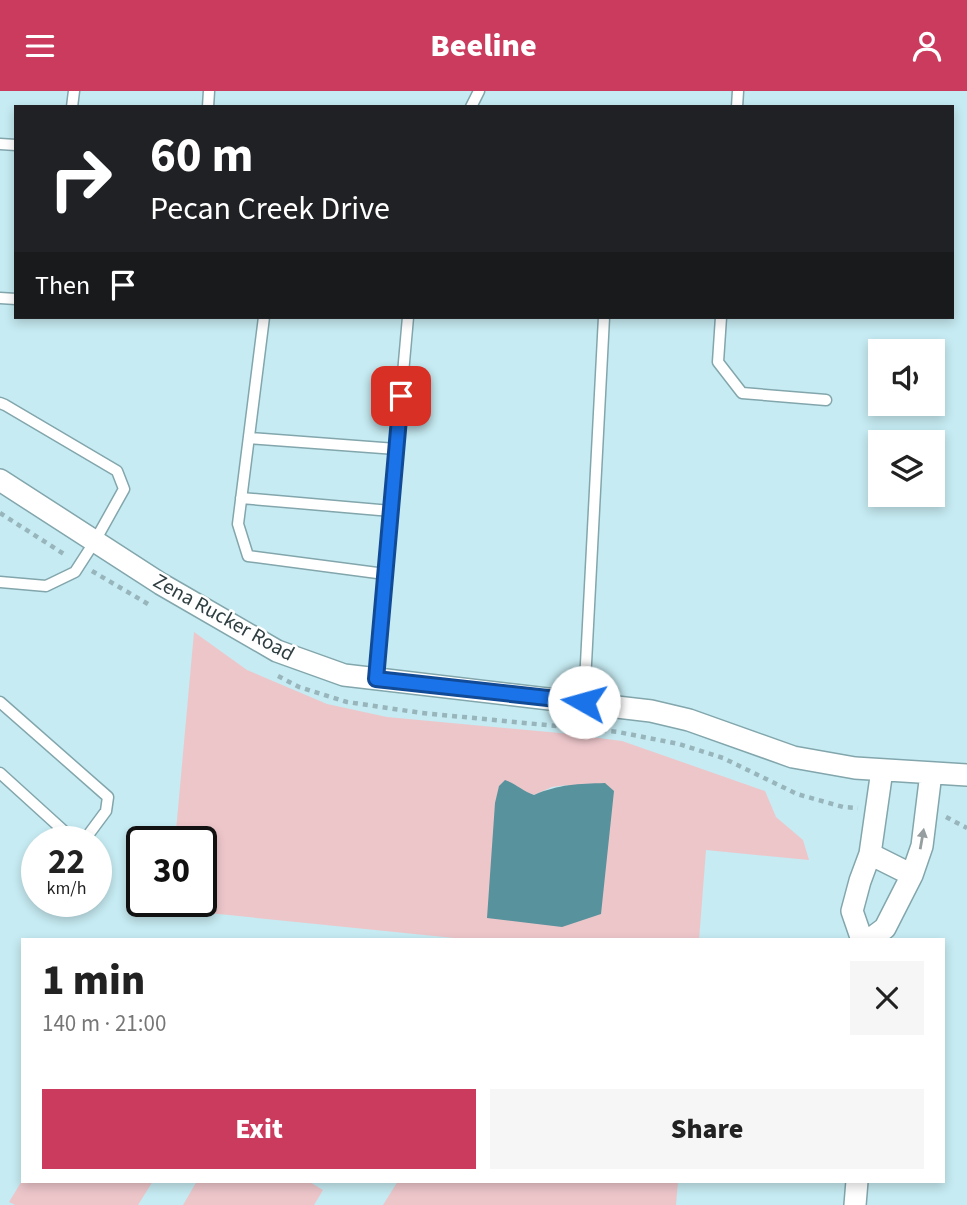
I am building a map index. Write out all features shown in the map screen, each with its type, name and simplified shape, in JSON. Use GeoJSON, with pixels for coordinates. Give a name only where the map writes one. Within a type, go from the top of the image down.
{"type":"FeatureCollection","features":[{"type":"Feature","properties":{"kind":"street","name":"Zena Rucker Road"},"geometry":{"type":"LineString","coordinates":[[0,480],[161,584],[277,651],[344,675],[651,711],[689,720],[793,757],[855,768],[967,775]]}},
{"type":"Feature","properties":{"kind":"street"},"geometry":{"type":"LineString","coordinates":[[861,938],[852,911],[870,854],[882,770]]}},
{"type":"Feature","properties":{"kind":"street"},"geometry":{"type":"LineString","coordinates":[[872,938],[885,928],[912,875],[922,846],[931,773]]}},
{"type":"Feature","properties":{"kind":"street"},"geometry":{"type":"LineString","coordinates":[[870,854],[912,875]]}},
{"type":"Feature","properties":{"kind":"street"},"geometry":{"type":"LineString","coordinates":[[855,1205],[856,1183]]}},
{"type":"Feature","properties":{"kind":"lane"},"geometry":{"type":"LineString","coordinates":[[264,319],[238,524],[248,556],[385,574]]}},
{"type":"Feature","properties":{"kind":"lane"},"geometry":{"type":"LineString","coordinates":[[376,679],[408,319]]}},
{"type":"Feature","properties":{"kind":"lane"},"geometry":{"type":"LineString","coordinates":[[584,702],[604,319]]}},
{"type":"Feature","properties":{"kind":"lane"},"geometry":{"type":"LineString","coordinates":[[721,319],[718,362],[742,393],[826,400]]}},
{"type":"Feature","properties":{"kind":"lane"},"geometry":{"type":"LineString","coordinates":[[0,403],[117,471],[124,489],[75,572],[46,586],[0,582]]}},
{"type":"Feature","properties":{"kind":"lane"},"geometry":{"type":"LineString","coordinates":[[249,439],[396,450]]}},
{"type":"Feature","properties":{"kind":"lane"},"geometry":{"type":"LineString","coordinates":[[241,498],[391,511]]}},
{"type":"Feature","properties":{"kind":"lane"},"geometry":{"type":"LineString","coordinates":[[0,702],[108,797],[106,811],[95,826]]}},
{"type":"Feature","properties":{"kind":"lane"},"geometry":{"type":"LineString","coordinates":[[0,773],[58,826]]}},
{"type":"Feature","properties":{"kind":"shaded area"},"geometry":{"type":"Polygon","coordinates":[[[194,632],[247,670],[327,704],[387,717],[622,741],[765,791],[776,817],[803,840],[809,860],[706,850],[699,938],[454,938],[217,914],[217,826],[176,826],[194,632]],[[514,784],[488,918],[568,785],[552,787],[534,795],[522,791],[514,784]]]}},
{"type":"Feature","properties":{"kind":"shaded area"},"geometry":{"type":"Polygon","coordinates":[[[21,1182],[152,1183],[138,1205],[15,1205],[9,1202],[21,1182]]]}},
{"type":"Feature","properties":{"kind":"shaded area"},"geometry":{"type":"Polygon","coordinates":[[[196,1183],[311,1183],[323,1190],[314,1205],[183,1205],[196,1183]]]}},
{"type":"Feature","properties":{"kind":"shaded area"},"geometry":{"type":"Polygon","coordinates":[[[397,1183],[678,1183],[676,1205],[383,1205],[397,1183]]]}},
{"type":"Feature","properties":{"kind":"water"},"geometry":{"type":"Polygon","coordinates":[[[505,780],[534,795],[560,787],[605,783],[614,791],[601,914],[562,927],[487,918],[495,803],[499,786],[505,780]]]}},
{"type":"Feature","properties":{"kind":"route"},"geometry":{"type":"LineString","coordinates":[[401,396],[376,679],[584,702]]}}]}
